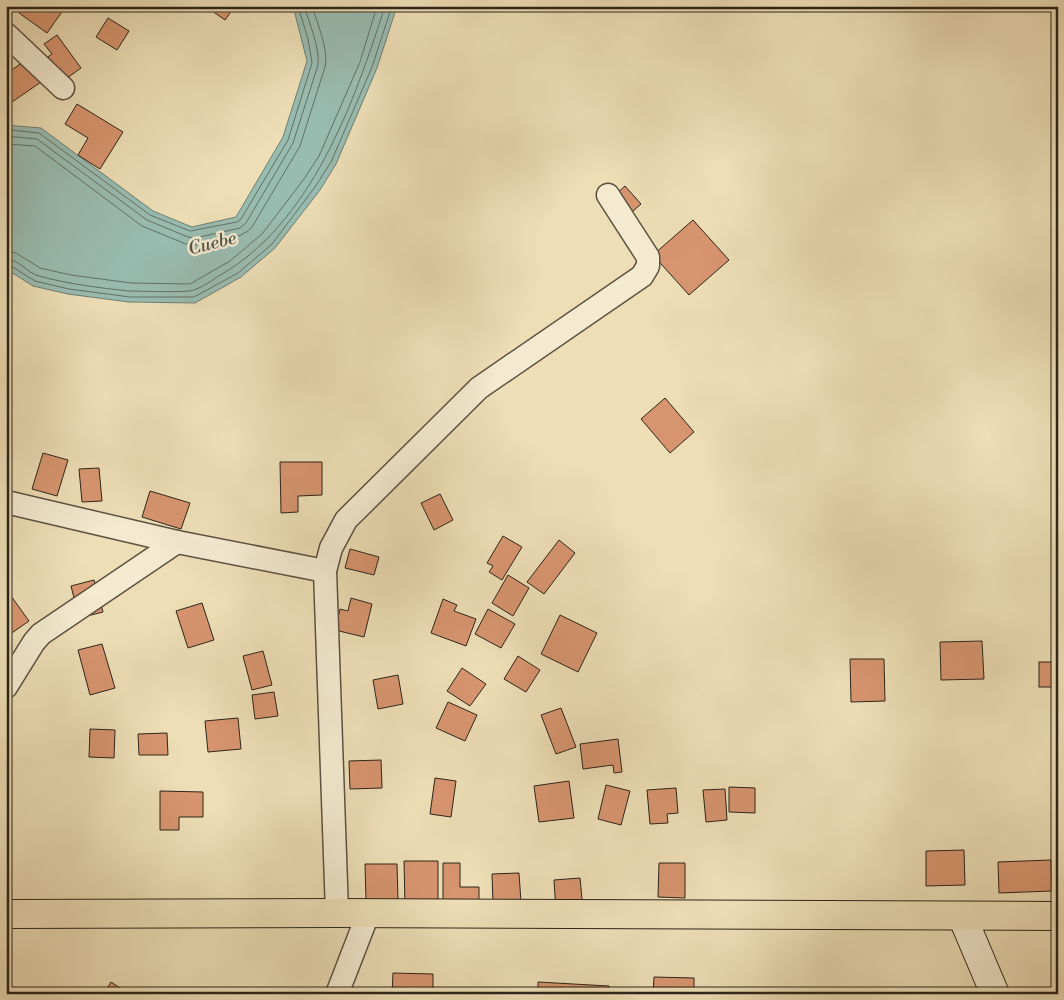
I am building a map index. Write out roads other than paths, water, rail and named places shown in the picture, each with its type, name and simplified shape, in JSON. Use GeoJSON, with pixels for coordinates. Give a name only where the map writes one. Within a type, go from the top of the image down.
{"type":"FeatureCollection","features":[{"type":"Feature","properties":{"kind":"main road"},"geometry":{"type":"LineString","coordinates":[[6,914],[337,913],[1058,916]]}},
{"type":"Feature","properties":{"kind":"main road"},"geometry":{"type":"LineString","coordinates":[[962,916],[995,994]]}},
{"type":"Feature","properties":{"kind":"street"},"geometry":{"type":"LineString","coordinates":[[6,34],[63,88]]}},
{"type":"Feature","properties":{"kind":"street"},"geometry":{"type":"LineString","coordinates":[[337,913],[326,571],[331,548],[346,520],[479,388],[642,276],[648,266],[648,257],[608,195]]}},
{"type":"Feature","properties":{"kind":"street"},"geometry":{"type":"LineString","coordinates":[[6,502],[177,542],[326,571]]}},
{"type":"Feature","properties":{"kind":"street"},"geometry":{"type":"LineString","coordinates":[[6,687],[41,634],[177,542]]}},
{"type":"Feature","properties":{"kind":"street"},"geometry":{"type":"LineString","coordinates":[[337,994],[368,914]]}},
{"type":"Feature","properties":{"kind":"water","name":"Cuebe"},"geometry":{"type":"Polygon","coordinates":[[[293,6],[397,6],[377,68],[336,164],[320,190],[275,248],[241,277],[195,303],[129,302],[68,294],[33,286],[6,269],[6,125],[41,128],[153,211],[192,227],[236,217],[283,137],[307,61],[293,6]]]}}]}
